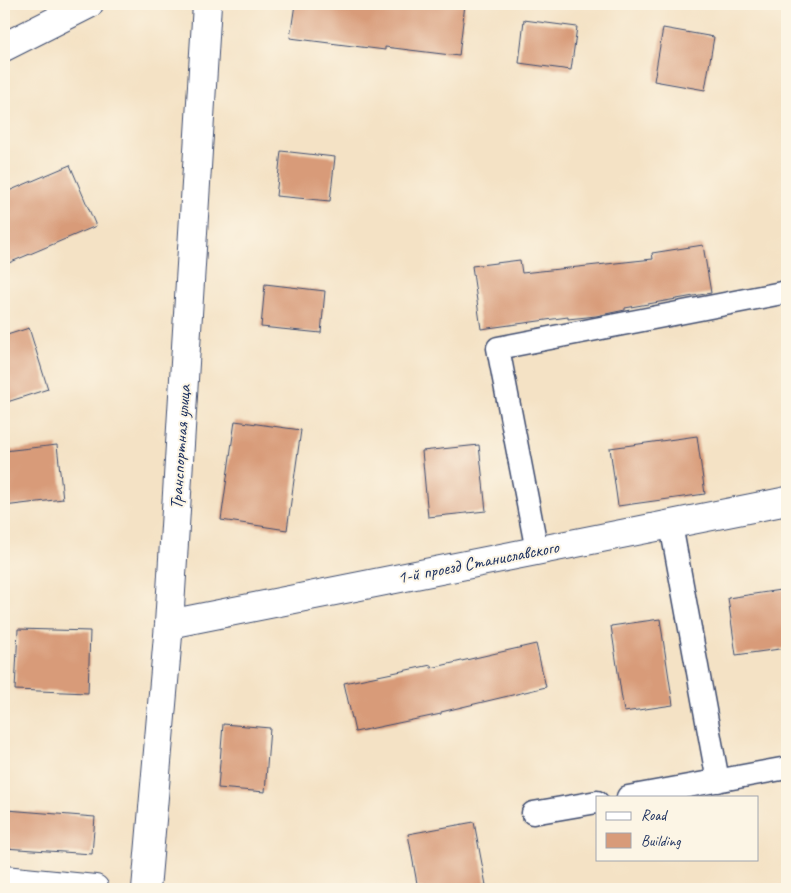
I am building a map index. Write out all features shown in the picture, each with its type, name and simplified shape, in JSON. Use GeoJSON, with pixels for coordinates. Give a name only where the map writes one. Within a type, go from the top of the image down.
{"type":"FeatureCollection","features":[{"type":"Feature","properties":{"kind":"street"},"geometry":{"type":"LineString","coordinates":[[4,47],[89,4]]}},
{"type":"Feature","properties":{"kind":"street","name":"Транспортная улица"},"geometry":{"type":"LineString","coordinates":[[146,889],[169,624],[207,4]]}},
{"type":"Feature","properties":{"kind":"street","name":"1-й проезд Станиславского"},"geometry":{"type":"LineString","coordinates":[[169,624],[787,501]]}},
{"type":"Feature","properties":{"kind":"street"},"geometry":{"type":"LineString","coordinates":[[4,880],[95,889]]}},
{"type":"Feature","properties":{"kind":"lane"},"geometry":{"type":"LineString","coordinates":[[537,551],[498,348],[787,292]]}},
{"type":"Feature","properties":{"kind":"lane"},"geometry":{"type":"LineString","coordinates":[[671,524],[718,781]]}},
{"type":"Feature","properties":{"kind":"lane"},"geometry":{"type":"LineString","coordinates":[[634,796],[787,768]]}},
{"type":"Feature","properties":{"kind":"lane"},"geometry":{"type":"LineString","coordinates":[[533,814],[596,802]]}},
{"type":"Feature","properties":{"kind":"building"},"geometry":{"type":"Polygon","coordinates":[[[295,4],[465,4],[459,56],[385,47],[385,50],[290,38],[295,4]]]}},
{"type":"Feature","properties":{"kind":"building"},"geometry":{"type":"Polygon","coordinates":[[[524,20],[577,27],[571,70],[519,63],[524,20]]]}},
{"type":"Feature","properties":{"kind":"building"},"geometry":{"type":"Polygon","coordinates":[[[663,28],[714,37],[705,90],[654,81],[663,28]]]}},
{"type":"Feature","properties":{"kind":"building"},"geometry":{"type":"Polygon","coordinates":[[[281,151],[335,157],[330,201],[276,196],[281,151]]]}},
{"type":"Feature","properties":{"kind":"building"},"geometry":{"type":"Polygon","coordinates":[[[70,165],[96,226],[4,265],[4,193],[70,165]]]}},
{"type":"Feature","properties":{"kind":"building"},"geometry":{"type":"Polygon","coordinates":[[[703,245],[711,293],[625,308],[625,310],[596,316],[568,319],[568,317],[481,329],[472,266],[520,260],[522,273],[653,259],[652,253],[703,245]]]}},
{"type":"Feature","properties":{"kind":"building"},"geometry":{"type":"Polygon","coordinates":[[[265,284],[325,291],[321,333],[261,327],[265,284]]]}},
{"type":"Feature","properties":{"kind":"building"},"geometry":{"type":"Polygon","coordinates":[[[29,328],[48,389],[4,403],[4,336],[29,328]]]}},
{"type":"Feature","properties":{"kind":"building"},"geometry":{"type":"Polygon","coordinates":[[[235,421],[301,430],[287,530],[221,520],[235,421]]]}},
{"type":"Feature","properties":{"kind":"building"},"geometry":{"type":"Polygon","coordinates":[[[697,436],[705,494],[618,506],[610,448],[697,436]]]}},
{"type":"Feature","properties":{"kind":"building"},"geometry":{"type":"Polygon","coordinates":[[[57,445],[63,499],[4,506],[4,451],[57,445]]]}},
{"type":"Feature","properties":{"kind":"building"},"geometry":{"type":"Polygon","coordinates":[[[479,445],[486,511],[428,517],[422,451],[479,445]]]}},
{"type":"Feature","properties":{"kind":"building"},"geometry":{"type":"Polygon","coordinates":[[[787,589],[787,648],[736,655],[728,598],[787,589]]]}},
{"type":"Feature","properties":{"kind":"building"},"geometry":{"type":"Polygon","coordinates":[[[660,619],[673,705],[624,712],[611,626],[660,619]]]}},
{"type":"Feature","properties":{"kind":"building"},"geometry":{"type":"Polygon","coordinates":[[[18,629],[90,631],[88,693],[15,690],[18,629]]]}},
{"type":"Feature","properties":{"kind":"building"},"geometry":{"type":"Polygon","coordinates":[[[536,644],[546,687],[441,712],[441,714],[355,732],[344,683],[431,665],[431,668],[536,644]]]}},
{"type":"Feature","properties":{"kind":"building"},"geometry":{"type":"Polygon","coordinates":[[[223,724],[270,728],[265,792],[218,788],[223,724]]]}},
{"type":"Feature","properties":{"kind":"building"},"geometry":{"type":"Polygon","coordinates":[[[7,810],[95,817],[92,854],[4,848],[7,810]]]}},
{"type":"Feature","properties":{"kind":"building"},"geometry":{"type":"Polygon","coordinates":[[[474,822],[486,885],[461,889],[418,889],[408,834],[474,822]]]}}]}
